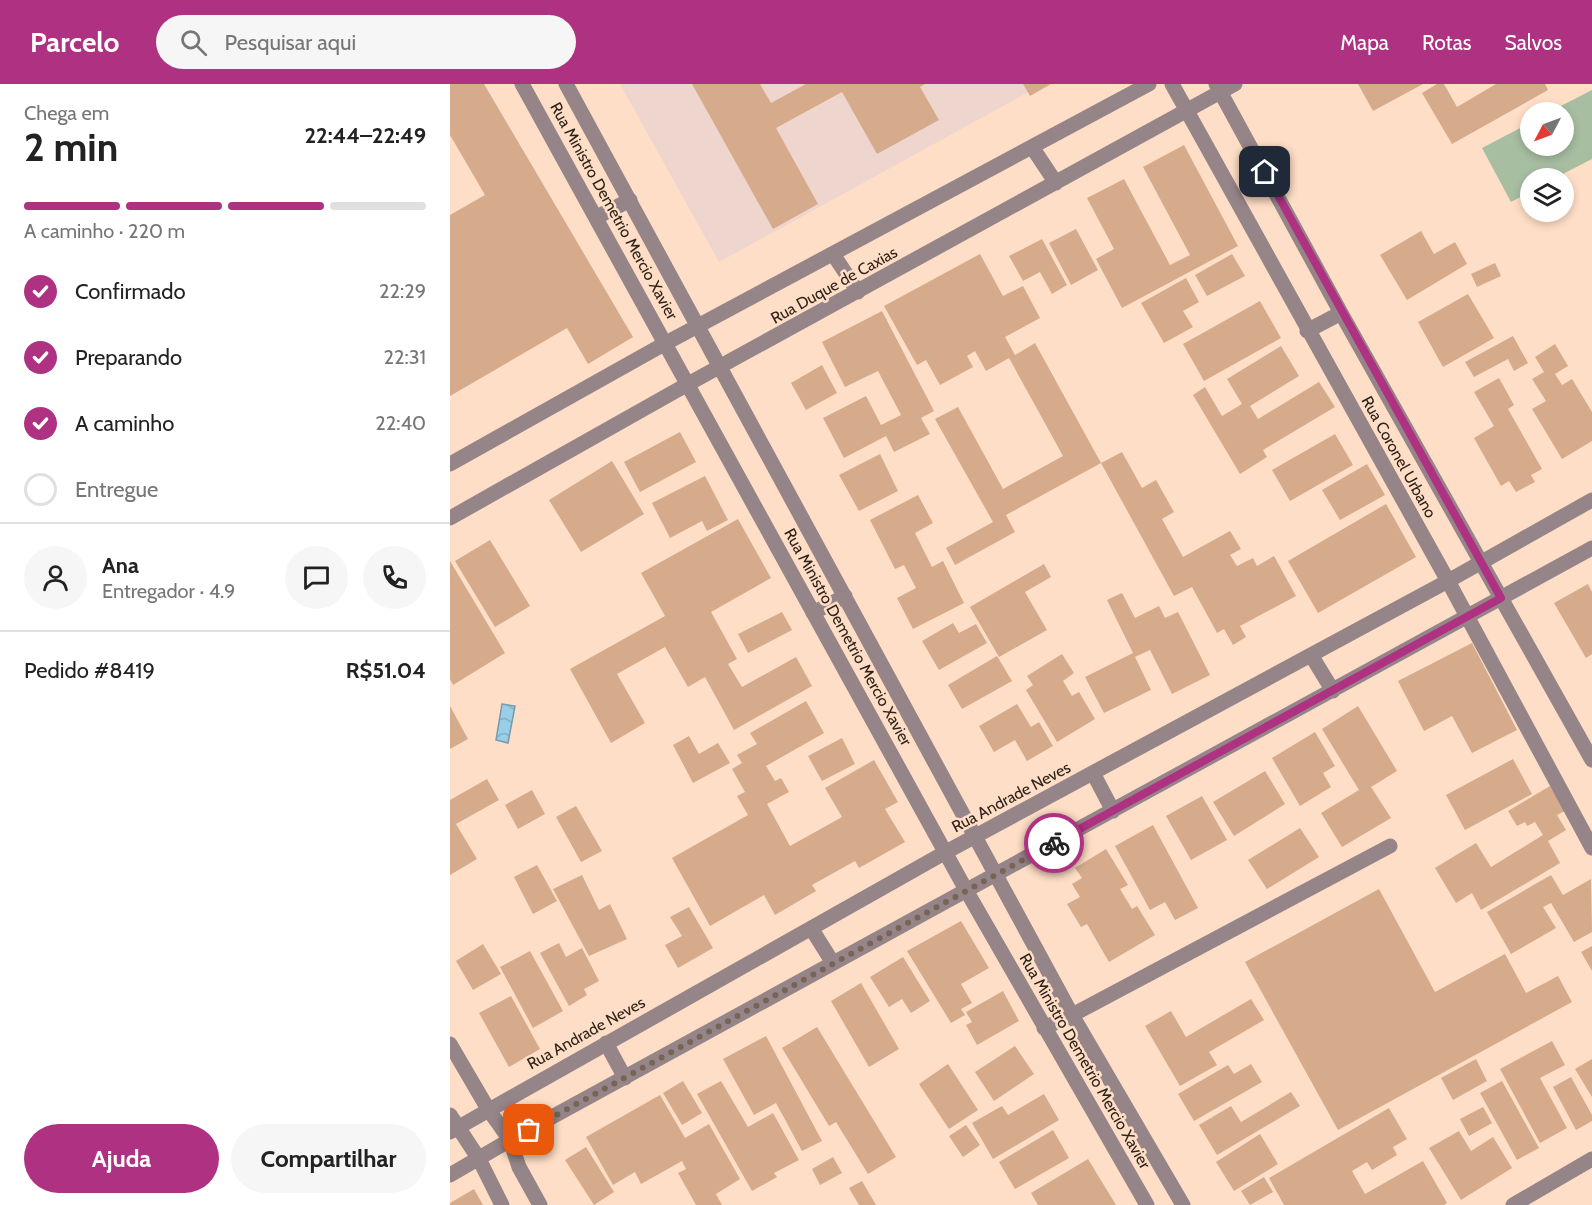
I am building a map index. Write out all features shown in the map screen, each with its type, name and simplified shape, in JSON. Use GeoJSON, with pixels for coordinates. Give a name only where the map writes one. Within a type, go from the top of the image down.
{"type":"FeatureCollection","features":[{"type":"Feature","properties":{"kind":"street","name":"Rua Ministro Demetrio Mercio Xavier"},"geometry":{"type":"LineString","coordinates":[[522,84],[966,890],[1147,1205]]}},
{"type":"Feature","properties":{"kind":"street","name":"Rua Ministro Demetrio Mercio Xavier"},"geometry":{"type":"LineString","coordinates":[[566,84],[1072,1016],[1183,1205]]}},
{"type":"Feature","properties":{"kind":"street","name":"Rua Duque de Caxias"},"geometry":{"type":"LineString","coordinates":[[450,464],[666,343],[1149,84]]}},
{"type":"Feature","properties":{"kind":"street","name":"Rua Coronel Urbano"},"geometry":{"type":"LineString","coordinates":[[1172,84],[1307,331],[1448,581],[1592,848]]}},
{"type":"Feature","properties":{"kind":"street","name":"Rua Duque de Caxias"},"geometry":{"type":"LineString","coordinates":[[450,518],[688,384],[1187,111],[1219,88],[1236,84]]}},
{"type":"Feature","properties":{"kind":"street","name":"Rua Coronel Urbano"},"geometry":{"type":"LineString","coordinates":[[1219,88],[1341,313],[1592,760]]}},
{"type":"Feature","properties":{"kind":"street"},"geometry":{"type":"LineString","coordinates":[[1032,147],[1056,183]]}},
{"type":"Feature","properties":{"kind":"street"},"geometry":{"type":"LineString","coordinates":[[597,217],[630,200]]}},
{"type":"Feature","properties":{"kind":"street"},"geometry":{"type":"LineString","coordinates":[[833,254],[858,292]]}},
{"type":"Feature","properties":{"kind":"street"},"geometry":{"type":"LineString","coordinates":[[1307,331],[1341,313]]}},
{"type":"Feature","properties":{"kind":"street","name":"Rua Andrade Neves"},"geometry":{"type":"LineString","coordinates":[[452,1125],[488,1109],[946,852],[1448,581],[1592,500]]}},
{"type":"Feature","properties":{"kind":"street"},"geometry":{"type":"LineString","coordinates":[[450,1175],[510,1140],[1592,548]]}},
{"type":"Feature","properties":{"kind":"street"},"geometry":{"type":"LineString","coordinates":[[813,613],[845,597]]}},
{"type":"Feature","properties":{"kind":"street"},"geometry":{"type":"LineString","coordinates":[[1311,655],[1333,691]]}},
{"type":"Feature","properties":{"kind":"street"},"geometry":{"type":"LineString","coordinates":[[1094,772],[1113,811]]}},
{"type":"Feature","properties":{"kind":"street"},"geometry":{"type":"LineString","coordinates":[[1044,1028],[1072,1016],[1390,846]]}},
{"type":"Feature","properties":{"kind":"street"},"geometry":{"type":"LineString","coordinates":[[811,928],[834,963]]}},
{"type":"Feature","properties":{"kind":"street"},"geometry":{"type":"LineString","coordinates":[[606,1043],[625,1078]]}},
{"type":"Feature","properties":{"kind":"street"},"geometry":{"type":"LineString","coordinates":[[450,1044],[488,1109],[510,1140],[519,1167],[540,1205]]}},
{"type":"Feature","properties":{"kind":"street"},"geometry":{"type":"LineString","coordinates":[[452,1125],[479,1159],[502,1205]]}},
{"type":"Feature","properties":{"kind":"street"},"geometry":{"type":"LineString","coordinates":[[1513,1205],[1592,1160]]}},
{"type":"Feature","properties":{"kind":"shaded area"},"geometry":{"type":"Polygon","coordinates":[[[620,84],[1043,84],[719,262],[620,84]]]}},
{"type":"Feature","properties":{"kind":"green space"},"geometry":{"type":"Polygon","coordinates":[[[1592,90],[1592,159],[1574,168],[1520,168],[1520,197],[1511,202],[1482,148],[1520,128],[1520,156],[1574,156],[1574,102],[1569,102],[1592,90]]]}},
{"type":"Feature","properties":{"kind":"water"},"geometry":{"type":"Polygon","coordinates":[[[502,704],[515,706],[508,743],[496,740],[502,704]]]}},
{"type":"Feature","properties":{"kind":"building"},"geometry":{"type":"Polygon","coordinates":[[[450,84],[484,84],[633,337],[588,364],[567,328],[450,396],[450,215],[485,195],[450,135],[450,84]]]}},
{"type":"Feature","properties":{"kind":"building"},"geometry":{"type":"Polygon","coordinates":[[[692,84],[760,84],[771,103],[806,84],[925,84],[920,87],[939,120],[877,154],[842,92],[776,128],[818,204],[773,229],[692,84]]]}},
{"type":"Feature","properties":{"kind":"building"},"geometry":{"type":"Polygon","coordinates":[[[1023,84],[1051,84],[1030,96],[1023,84]]]}},
{"type":"Feature","properties":{"kind":"building"},"geometry":{"type":"Polygon","coordinates":[[[1358,84],[1423,84],[1373,111],[1358,84]]]}},
{"type":"Feature","properties":{"kind":"building"},"geometry":{"type":"Polygon","coordinates":[[[1437,84],[1444,84],[1457,107],[1496,84],[1545,84],[1548,90],[1527,102],[1520,102],[1520,106],[1452,144],[1422,93],[1437,84]]]}},
{"type":"Feature","properties":{"kind":"building"},"geometry":{"type":"Polygon","coordinates":[[[1184,145],[1238,246],[1122,308],[1096,259],[1114,249],[1087,198],[1124,179],[1170,265],[1190,255],[1143,167],[1184,145]]]}},
{"type":"Feature","properties":{"kind":"building"},"geometry":{"type":"Polygon","coordinates":[[[1076,229],[1098,270],[1071,285],[1049,243],[1076,229]]]}},
{"type":"Feature","properties":{"kind":"building"},"geometry":{"type":"Polygon","coordinates":[[[1421,231],[1434,254],[1455,242],[1467,264],[1407,300],[1380,255],[1421,231]]]}},
{"type":"Feature","properties":{"kind":"building"},"geometry":{"type":"Polygon","coordinates":[[[1042,239],[1067,285],[1052,294],[1040,272],[1023,281],[1009,256],[1042,239]]]}},
{"type":"Feature","properties":{"kind":"building"},"geometry":{"type":"Polygon","coordinates":[[[980,254],[1003,296],[1023,286],[1040,318],[1005,337],[1015,355],[1035,343],[1101,463],[1006,515],[1015,532],[955,565],[946,548],[993,522],[935,419],[958,407],[1003,489],[1063,456],[1009,358],[986,371],[975,351],[967,356],[973,367],[940,385],[926,360],[917,365],[884,306],[980,254]]]}},
{"type":"Feature","properties":{"kind":"building"},"geometry":{"type":"Polygon","coordinates":[[[1232,254],[1245,276],[1207,296],[1195,275],[1232,254]]]}},
{"type":"Feature","properties":{"kind":"building"},"geometry":{"type":"Polygon","coordinates":[[[1495,263],[1501,276],[1477,287],[1471,274],[1495,263]]]}},
{"type":"Feature","properties":{"kind":"building"},"geometry":{"type":"Polygon","coordinates":[[[1186,278],[1199,302],[1183,311],[1193,327],[1164,343],[1141,303],[1186,278]]]}},
{"type":"Feature","properties":{"kind":"building"},"geometry":{"type":"Polygon","coordinates":[[[1468,294],[1494,338],[1443,367],[1418,322],[1468,294]]]}},
{"type":"Feature","properties":{"kind":"building"},"geometry":{"type":"Polygon","coordinates":[[[1260,301],[1281,338],[1204,381],[1183,344],[1260,301]]]}},
{"type":"Feature","properties":{"kind":"building"},"geometry":{"type":"Polygon","coordinates":[[[882,311],[934,411],[921,418],[930,434],[894,452],[886,436],[844,458],[823,418],[866,396],[881,425],[901,415],[878,371],[845,387],[822,342],[882,311]]]}},
{"type":"Feature","properties":{"kind":"building"},"geometry":{"type":"Polygon","coordinates":[[[1513,336],[1528,363],[1514,371],[1508,359],[1474,377],[1465,362],[1513,336]]]}},
{"type":"Feature","properties":{"kind":"building"},"geometry":{"type":"Polygon","coordinates":[[[1555,344],[1568,366],[1555,374],[1562,385],[1572,379],[1592,412],[1592,441],[1562,459],[1532,409],[1546,401],[1532,379],[1544,372],[1535,357],[1555,344]]]}},
{"type":"Feature","properties":{"kind":"building"},"geometry":{"type":"Polygon","coordinates":[[[1281,346],[1299,376],[1250,406],[1258,419],[1319,382],[1335,407],[1263,450],[1267,457],[1240,474],[1193,395],[1205,387],[1222,416],[1242,404],[1227,379],[1281,346]]]}},
{"type":"Feature","properties":{"kind":"building"},"geometry":{"type":"Polygon","coordinates":[[[822,365],[837,393],[806,410],[791,383],[822,365]]]}},
{"type":"Feature","properties":{"kind":"building"},"geometry":{"type":"Polygon","coordinates":[[[1499,378],[1514,405],[1508,409],[1542,469],[1531,475],[1535,482],[1516,492],[1509,481],[1501,486],[1474,438],[1494,426],[1474,392],[1499,378]]]}},
{"type":"Feature","properties":{"kind":"building"},"geometry":{"type":"Polygon","coordinates":[[[680,432],[696,462],[640,492],[624,462],[680,432]]]}},
{"type":"Feature","properties":{"kind":"building"},"geometry":{"type":"Polygon","coordinates":[[[1335,434],[1353,465],[1290,501],[1272,470],[1335,434]]]}},
{"type":"Feature","properties":{"kind":"building"},"geometry":{"type":"Polygon","coordinates":[[[1122,452],[1142,488],[1156,480],[1174,512],[1162,519],[1183,557],[1230,531],[1241,549],[1230,555],[1237,566],[1253,558],[1257,566],[1274,556],[1296,596],[1240,626],[1246,637],[1233,645],[1224,629],[1217,633],[1192,587],[1174,596],[1101,463],[1122,452]]]}},
{"type":"Feature","properties":{"kind":"building"},"geometry":{"type":"Polygon","coordinates":[[[880,454],[898,491],[859,511],[839,475],[880,454]]]}},
{"type":"Feature","properties":{"kind":"building"},"geometry":{"type":"Polygon","coordinates":[[[612,461],[644,514],[581,552],[549,500],[612,461]]]}},
{"type":"Feature","properties":{"kind":"building"},"geometry":{"type":"Polygon","coordinates":[[[1367,464],[1385,495],[1340,520],[1322,490],[1367,464]]]}},
{"type":"Feature","properties":{"kind":"building"},"geometry":{"type":"Polygon","coordinates":[[[705,476],[728,520],[707,531],[702,521],[670,538],[652,503],[705,476]]]}},
{"type":"Feature","properties":{"kind":"building"},"geometry":{"type":"Polygon","coordinates":[[[918,495],[933,523],[915,533],[932,567],[943,561],[964,603],[913,629],[897,598],[916,588],[904,565],[895,569],[870,520],[918,495]]]}},
{"type":"Feature","properties":{"kind":"building"},"geometry":{"type":"Polygon","coordinates":[[[1386,504],[1416,557],[1318,613],[1288,561],[1386,504]]]}},
{"type":"Feature","properties":{"kind":"building"},"geometry":{"type":"Polygon","coordinates":[[[738,519],[771,578],[711,612],[737,659],[728,664],[742,687],[796,657],[812,686],[734,730],[705,677],[688,687],[665,647],[617,674],[645,723],[611,743],[570,669],[665,616],[641,573],[738,519]]]}},
{"type":"Feature","properties":{"kind":"building"},"geometry":{"type":"Polygon","coordinates":[[[490,540],[530,606],[495,627],[455,561],[490,540]]]}},
{"type":"Feature","properties":{"kind":"building"},"geometry":{"type":"Polygon","coordinates":[[[450,561],[505,653],[453,685],[450,679],[450,561]]]}},
{"type":"Feature","properties":{"kind":"building"},"geometry":{"type":"Polygon","coordinates":[[[1044,564],[1051,577],[1025,592],[1047,630],[999,657],[970,607],[1044,564]]]}},
{"type":"Feature","properties":{"kind":"building"},"geometry":{"type":"Polygon","coordinates":[[[1588,584],[1592,592],[1592,654],[1586,658],[1554,603],[1588,584]]]}},
{"type":"Feature","properties":{"kind":"building"},"geometry":{"type":"Polygon","coordinates":[[[1122,593],[1135,618],[1159,606],[1165,618],[1178,612],[1210,675],[1172,694],[1150,650],[1135,657],[1151,690],[1104,713],[1085,677],[1133,653],[1107,600],[1122,593]]]}},
{"type":"Feature","properties":{"kind":"building"},"geometry":{"type":"Polygon","coordinates":[[[782,612],[792,630],[748,653],[738,634],[782,612]]]}},
{"type":"Feature","properties":{"kind":"building"},"geometry":{"type":"Polygon","coordinates":[[[953,623],[959,633],[976,624],[987,643],[939,670],[922,641],[953,623]]]}},
{"type":"Feature","properties":{"kind":"building"},"geometry":{"type":"Polygon","coordinates":[[[1472,643],[1517,730],[1472,753],[1452,716],[1424,731],[1398,681],[1472,643]]]}},
{"type":"Feature","properties":{"kind":"building"},"geometry":{"type":"Polygon","coordinates":[[[1062,654],[1074,673],[1063,681],[1072,696],[1079,692],[1095,719],[1057,742],[1026,690],[1033,685],[1027,676],[1062,654]]]}},
{"type":"Feature","properties":{"kind":"building"},"geometry":{"type":"Polygon","coordinates":[[[997,656],[1012,681],[962,709],[948,685],[997,656]]]}},
{"type":"Feature","properties":{"kind":"building"},"geometry":{"type":"Polygon","coordinates":[[[806,701],[824,733],[766,766],[775,781],[781,778],[789,792],[767,804],[790,846],[842,817],[825,788],[874,760],[898,802],[885,809],[905,842],[859,868],[855,861],[812,885],[816,891],[775,915],[764,895],[710,926],[672,858],[748,815],[737,796],[745,792],[732,769],[742,763],[737,755],[757,744],[750,733],[806,701]]]}},
{"type":"Feature","properties":{"kind":"building"},"geometry":{"type":"Polygon","coordinates":[[[1017,704],[1031,727],[1039,722],[1053,746],[1027,761],[1015,740],[994,752],[979,726],[1017,704]]]}},
{"type":"Feature","properties":{"kind":"building"},"geometry":{"type":"Polygon","coordinates":[[[450,706],[468,739],[450,749],[450,706]]]}},
{"type":"Feature","properties":{"kind":"building"},"geometry":{"type":"Polygon","coordinates":[[[1358,706],[1397,771],[1371,787],[1391,818],[1342,847],[1321,813],[1359,790],[1322,729],[1358,706]]]}},
{"type":"Feature","properties":{"kind":"building"},"geometry":{"type":"Polygon","coordinates":[[[1315,732],[1335,766],[1323,773],[1331,787],[1300,806],[1272,758],[1315,732]]]}},
{"type":"Feature","properties":{"kind":"building"},"geometry":{"type":"Polygon","coordinates":[[[689,736],[699,754],[718,743],[730,763],[693,783],[673,745],[689,736]]]}},
{"type":"Feature","properties":{"kind":"building"},"geometry":{"type":"Polygon","coordinates":[[[842,738],[855,764],[822,781],[808,756],[842,738]]]}},
{"type":"Feature","properties":{"kind":"building"},"geometry":{"type":"Polygon","coordinates":[[[1513,759],[1532,794],[1465,830],[1446,795],[1513,759]]]}},
{"type":"Feature","properties":{"kind":"building"},"geometry":{"type":"Polygon","coordinates":[[[1265,771],[1285,804],[1234,836],[1213,802],[1265,771]]]}},
{"type":"Feature","properties":{"kind":"building"},"geometry":{"type":"Polygon","coordinates":[[[487,779],[499,800],[456,824],[477,859],[450,875],[450,800],[487,779]]]}},
{"type":"Feature","properties":{"kind":"building"},"geometry":{"type":"Polygon","coordinates":[[[1550,786],[1565,811],[1557,815],[1566,830],[1548,841],[1560,863],[1481,910],[1472,893],[1456,903],[1435,868],[1476,843],[1491,867],[1543,835],[1535,822],[1527,826],[1525,822],[1517,826],[1508,811],[1550,786]]]}},
{"type":"Feature","properties":{"kind":"building"},"geometry":{"type":"Polygon","coordinates":[[[532,790],[545,814],[518,829],[505,805],[532,790]]]}},
{"type":"Feature","properties":{"kind":"building"},"geometry":{"type":"Polygon","coordinates":[[[1202,796],[1227,840],[1191,860],[1166,816],[1202,796]]]}},
{"type":"Feature","properties":{"kind":"building"},"geometry":{"type":"Polygon","coordinates":[[[576,806],[602,851],[581,862],[556,817],[576,806]]]}},
{"type":"Feature","properties":{"kind":"building"},"geometry":{"type":"Polygon","coordinates":[[[1153,825],[1198,908],[1175,920],[1165,902],[1150,910],[1115,846],[1153,825]]]}},
{"type":"Feature","properties":{"kind":"building"},"geometry":{"type":"Polygon","coordinates":[[[1300,828],[1319,857],[1267,889],[1248,860],[1300,828]]]}},
{"type":"Feature","properties":{"kind":"building"},"geometry":{"type":"Polygon","coordinates":[[[1106,849],[1128,885],[1120,889],[1132,909],[1137,906],[1155,935],[1109,962],[1087,924],[1081,927],[1067,904],[1080,897],[1072,884],[1082,878],[1075,868],[1106,849]]]}},
{"type":"Feature","properties":{"kind":"building"},"geometry":{"type":"Polygon","coordinates":[[[537,865],[557,901],[533,914],[514,877],[537,865]]]}},
{"type":"Feature","properties":{"kind":"building"},"geometry":{"type":"Polygon","coordinates":[[[582,875],[599,910],[610,904],[627,939],[589,956],[553,889],[582,875]]]}},
{"type":"Feature","properties":{"kind":"building"},"geometry":{"type":"Polygon","coordinates":[[[1551,875],[1563,895],[1591,879],[1592,932],[1574,942],[1551,903],[1543,907],[1556,928],[1511,954],[1487,912],[1551,875]]]}},
{"type":"Feature","properties":{"kind":"building"},"geometry":{"type":"Polygon","coordinates":[[[1379,889],[1435,992],[1505,954],[1526,993],[1558,976],[1572,1002],[1338,1130],[1245,962],[1379,889]]]}},
{"type":"Feature","properties":{"kind":"building"},"geometry":{"type":"Polygon","coordinates":[[[689,907],[713,948],[678,968],[665,945],[682,936],[670,917],[689,907]]]}},
{"type":"Feature","properties":{"kind":"building"},"geometry":{"type":"Polygon","coordinates":[[[961,921],[989,968],[961,984],[972,1003],[961,1009],[965,1015],[951,1023],[907,951],[961,921]]]}},
{"type":"Feature","properties":{"kind":"building"},"geometry":{"type":"Polygon","coordinates":[[[559,943],[566,957],[582,948],[599,981],[584,989],[587,995],[569,1006],[540,953],[559,943]]]}},
{"type":"Feature","properties":{"kind":"building"},"geometry":{"type":"Polygon","coordinates":[[[483,944],[501,974],[473,990],[456,961],[483,944]]]}},
{"type":"Feature","properties":{"kind":"building"},"geometry":{"type":"Polygon","coordinates":[[[1592,946],[1592,971],[1581,952],[1592,946]]]}},
{"type":"Feature","properties":{"kind":"building"},"geometry":{"type":"Polygon","coordinates":[[[530,951],[563,1011],[533,1028],[500,967],[530,951]]]}},
{"type":"Feature","properties":{"kind":"building"},"geometry":{"type":"Polygon","coordinates":[[[903,957],[930,1001],[911,1013],[902,999],[889,1007],[870,977],[903,957]]]}},
{"type":"Feature","properties":{"kind":"building"},"geometry":{"type":"Polygon","coordinates":[[[861,983],[899,1049],[869,1067],[831,1001],[861,983]]]}},
{"type":"Feature","properties":{"kind":"building"},"geometry":{"type":"Polygon","coordinates":[[[1003,991],[1019,1021],[977,1045],[966,1025],[972,1022],[966,1012],[1003,991]]]}},
{"type":"Feature","properties":{"kind":"building"},"geometry":{"type":"Polygon","coordinates":[[[511,996],[540,1049],[509,1067],[479,1013],[511,996]]]}},
{"type":"Feature","properties":{"kind":"building"},"geometry":{"type":"Polygon","coordinates":[[[1251,999],[1264,1020],[1209,1052],[1217,1065],[1180,1086],[1145,1026],[1171,1011],[1186,1037],[1251,999]]]}},
{"type":"Feature","properties":{"kind":"building"},"geometry":{"type":"Polygon","coordinates":[[[817,1027],[896,1157],[868,1174],[836,1122],[829,1126],[782,1048],[817,1027]]]}},
{"type":"Feature","properties":{"kind":"building"},"geometry":{"type":"Polygon","coordinates":[[[766,1036],[822,1141],[802,1151],[776,1103],[754,1115],[723,1059],[766,1036]]]}},
{"type":"Feature","properties":{"kind":"building"},"geometry":{"type":"Polygon","coordinates":[[[1552,1041],[1565,1065],[1540,1078],[1567,1128],[1540,1143],[1500,1069],[1552,1041]]]}},
{"type":"Feature","properties":{"kind":"building"},"geometry":{"type":"Polygon","coordinates":[[[1015,1046],[1034,1074],[994,1101],[975,1072],[1015,1046]]]}},
{"type":"Feature","properties":{"kind":"building"},"geometry":{"type":"Polygon","coordinates":[[[1476,1059],[1487,1081],[1453,1100],[1441,1078],[1476,1059]]]}},
{"type":"Feature","properties":{"kind":"building"},"geometry":{"type":"Polygon","coordinates":[[[1592,1059],[1592,1097],[1575,1069],[1592,1059]]]}},
{"type":"Feature","properties":{"kind":"building"},"geometry":{"type":"Polygon","coordinates":[[[948,1064],[978,1110],[949,1129],[919,1084],[948,1064]]]}},
{"type":"Feature","properties":{"kind":"building"},"geometry":{"type":"Polygon","coordinates":[[[1251,1064],[1262,1082],[1194,1121],[1178,1094],[1228,1065],[1234,1074],[1251,1064]]]}},
{"type":"Feature","properties":{"kind":"building"},"geometry":{"type":"Polygon","coordinates":[[[1571,1077],[1592,1115],[1592,1121],[1576,1130],[1553,1087],[1571,1077]]]}},
{"type":"Feature","properties":{"kind":"building"},"geometry":{"type":"Polygon","coordinates":[[[683,1081],[702,1113],[682,1125],[663,1093],[683,1081]]]}},
{"type":"Feature","properties":{"kind":"building"},"geometry":{"type":"Polygon","coordinates":[[[721,1081],[748,1127],[773,1113],[799,1160],[774,1173],[777,1177],[752,1191],[697,1094],[721,1081]]]}},
{"type":"Feature","properties":{"kind":"building"},"geometry":{"type":"Polygon","coordinates":[[[1502,1081],[1539,1148],[1517,1160],[1480,1093],[1502,1081]]]}},
{"type":"Feature","properties":{"kind":"building"},"geometry":{"type":"Polygon","coordinates":[[[1291,1092],[1300,1106],[1217,1155],[1199,1125],[1231,1106],[1241,1122],[1291,1092]]]}},
{"type":"Feature","properties":{"kind":"building"},"geometry":{"type":"Polygon","coordinates":[[[1044,1094],[1059,1120],[993,1159],[972,1123],[1002,1106],[1008,1115],[1044,1094]]]}},
{"type":"Feature","properties":{"kind":"building"},"geometry":{"type":"Polygon","coordinates":[[[660,1095],[685,1138],[709,1124],[740,1179],[716,1194],[722,1205],[696,1205],[678,1173],[686,1169],[682,1161],[641,1184],[635,1172],[613,1185],[586,1137],[660,1095]]]}},
{"type":"Feature","properties":{"kind":"building"},"geometry":{"type":"Polygon","coordinates":[[[1483,1107],[1492,1123],[1469,1136],[1460,1119],[1483,1107]]]}},
{"type":"Feature","properties":{"kind":"building"},"geometry":{"type":"Polygon","coordinates":[[[1389,1108],[1407,1139],[1393,1147],[1397,1155],[1372,1170],[1367,1162],[1352,1171],[1365,1194],[1423,1161],[1447,1203],[1444,1205],[1284,1205],[1269,1178],[1389,1108]]]}},
{"type":"Feature","properties":{"kind":"building"},"geometry":{"type":"Polygon","coordinates":[[[966,1125],[980,1145],[963,1157],[949,1136],[966,1125]]]}},
{"type":"Feature","properties":{"kind":"building"},"geometry":{"type":"Polygon","coordinates":[[[1053,1130],[1069,1158],[1015,1189],[999,1162],[1053,1130]]]}},
{"type":"Feature","properties":{"kind":"building"},"geometry":{"type":"Polygon","coordinates":[[[1459,1131],[1471,1151],[1493,1137],[1512,1168],[1461,1200],[1429,1148],[1459,1131]]]}},
{"type":"Feature","properties":{"kind":"building"},"geometry":{"type":"Polygon","coordinates":[[[1260,1134],[1278,1164],[1234,1191],[1216,1162],[1260,1134]]]}},
{"type":"Feature","properties":{"kind":"building"},"geometry":{"type":"Polygon","coordinates":[[[586,1147],[614,1192],[594,1205],[565,1160],[586,1147]]]}},
{"type":"Feature","properties":{"kind":"building"},"geometry":{"type":"Polygon","coordinates":[[[833,1157],[842,1173],[820,1185],[812,1169],[833,1157]]]}},
{"type":"Feature","properties":{"kind":"building"},"geometry":{"type":"Polygon","coordinates":[[[1088,1159],[1116,1205],[1038,1205],[1031,1193],[1088,1159]]]}},
{"type":"Feature","properties":{"kind":"building"},"geometry":{"type":"Polygon","coordinates":[[[1264,1177],[1273,1192],[1250,1205],[1241,1191],[1264,1177]]]}},
{"type":"Feature","properties":{"kind":"building"},"geometry":{"type":"Polygon","coordinates":[[[862,1181],[876,1205],[859,1205],[849,1188],[862,1181]]]}},
{"type":"Feature","properties":{"kind":"building"},"geometry":{"type":"Polygon","coordinates":[[[474,1189],[483,1205],[450,1205],[450,1203],[474,1189]]]}},
{"type":"Feature","properties":{"kind":"way so far"},"geometry":{"type":"LineString","coordinates":[[529,1130],[1054,843]]}},
{"type":"Feature","properties":{"kind":"route"},"geometry":{"type":"LineString","coordinates":[[1054,843],[1501,598],[1265,172]]}}]}
